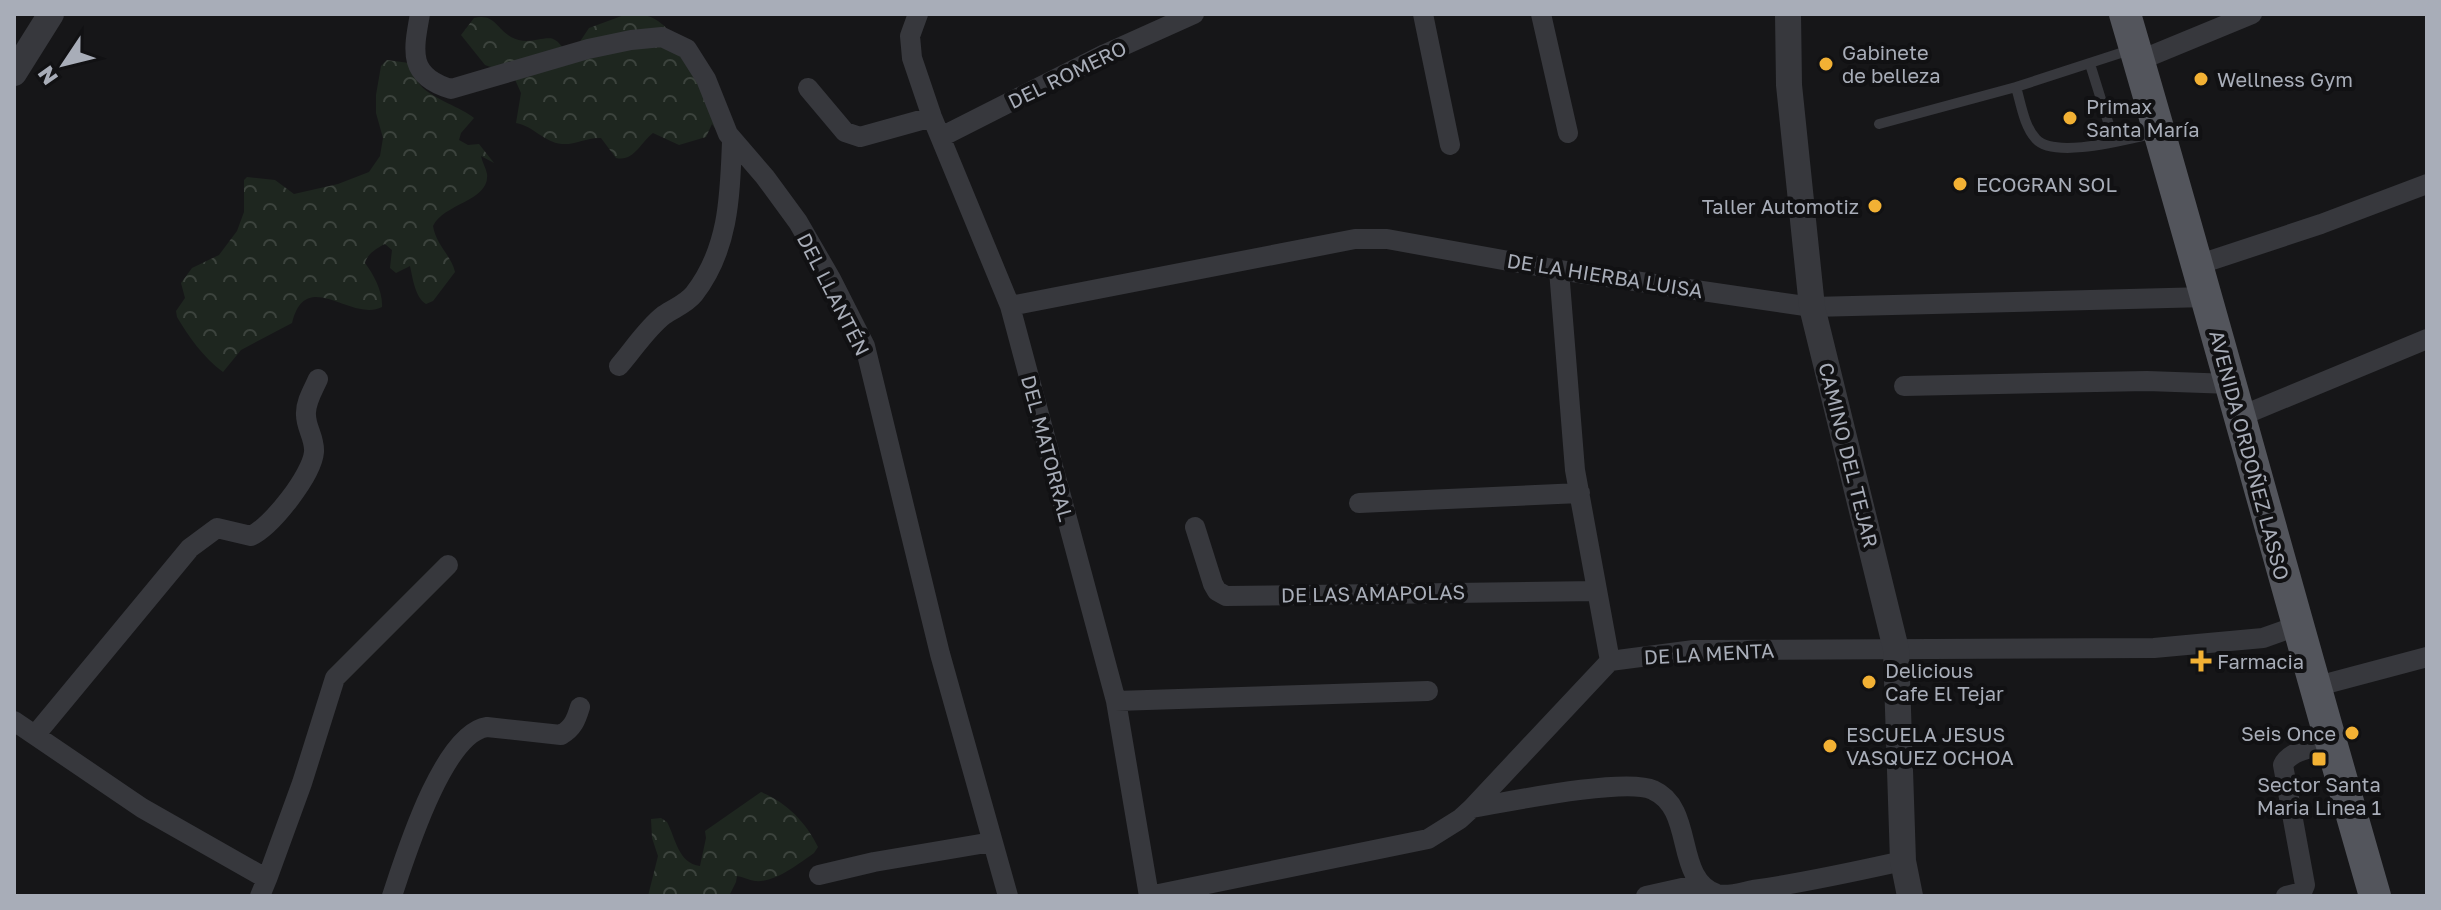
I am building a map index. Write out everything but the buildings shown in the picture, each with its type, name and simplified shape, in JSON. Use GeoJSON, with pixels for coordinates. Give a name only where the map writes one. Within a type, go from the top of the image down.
{"type":"FeatureCollection","features":[{"type":"Feature","properties":{"kind":"main road","name":"AVENIDA ORDOÑEZ LASSO"},"geometry":{"type":"LineString","coordinates":[[2125,14],[2375,896]]}},
{"type":"Feature","properties":{"kind":"street"},"geometry":{"type":"LineString","coordinates":[[14,73],[51,14]]}},
{"type":"Feature","properties":{"kind":"street","name":"DEL LLANTÉN"},"geometry":{"type":"LineString","coordinates":[[420,14],[414,48],[419,72],[433,83],[451,89],[588,49],[631,40],[662,37],[687,49],[706,79],[732,141],[765,177],[798,222],[865,346],[940,654],[1008,896]]}},
{"type":"Feature","properties":{"kind":"street","name":"DEL MATORRAL"},"geometry":{"type":"LineString","coordinates":[[918,14],[910,36],[912,58],[932,117],[1010,306],[1116,701],[1149,896]]}},
{"type":"Feature","properties":{"kind":"street","name":"DEL ROMERO"},"geometry":{"type":"LineString","coordinates":[[941,137],[1105,54],[1194,14]]}},
{"type":"Feature","properties":{"kind":"street"},"geometry":{"type":"LineString","coordinates":[[1423,14],[1450,145]]}},
{"type":"Feature","properties":{"kind":"street"},"geometry":{"type":"LineString","coordinates":[[1541,14],[1568,133]]}},
{"type":"Feature","properties":{"kind":"street","name":"CAMINO DEL TEJAR"},"geometry":{"type":"LineString","coordinates":[[1788,14],[1789,85],[1812,307],[1896,649],[1903,861],[1910,896]]}},
{"type":"Feature","properties":{"kind":"street"},"geometry":{"type":"LineString","coordinates":[[2136,55],[2252,14]]}},
{"type":"Feature","properties":{"kind":"street"},"geometry":{"type":"LineString","coordinates":[[808,88],[845,132],[860,137],[932,117]]}},
{"type":"Feature","properties":{"kind":"street"},"geometry":{"type":"LineString","coordinates":[[619,366],[661,317],[693,296],[712,266],[724,238],[730,203],[732,141]]}},
{"type":"Feature","properties":{"kind":"street"},"geometry":{"type":"LineString","coordinates":[[2197,265],[2321,224],[2427,184]]}},
{"type":"Feature","properties":{"kind":"street","name":"DE LA HIERBA LUISA"},"geometry":{"type":"LineString","coordinates":[[1010,306],[1355,239],[1387,239],[1559,270],[1812,307],[2207,297]]}},
{"type":"Feature","properties":{"kind":"street"},"geometry":{"type":"LineString","coordinates":[[1149,896],[1428,839],[1472,808],[1610,661],[1575,470],[1559,270]]}},
{"type":"Feature","properties":{"kind":"street"},"geometry":{"type":"LineString","coordinates":[[2241,416],[2427,339]]}},
{"type":"Feature","properties":{"kind":"street"},"geometry":{"type":"LineString","coordinates":[[36,734],[190,548],[217,528],[251,536],[263,530],[277,515],[312,461],[314,440],[305,414],[318,379]]}},
{"type":"Feature","properties":{"kind":"street"},"geometry":{"type":"LineString","coordinates":[[1904,386],[2147,381],[2232,384]]}},
{"type":"Feature","properties":{"kind":"street"},"geometry":{"type":"LineString","coordinates":[[1359,503],[1580,493]]}},
{"type":"Feature","properties":{"kind":"street","name":"DE LAS AMAPOLAS"},"geometry":{"type":"LineString","coordinates":[[1195,527],[1213,584],[1217,591],[1226,596],[1597,591]]}},
{"type":"Feature","properties":{"kind":"street"},"geometry":{"type":"LineString","coordinates":[[14,721],[263,887],[302,783],[335,678],[448,565]]}},
{"type":"Feature","properties":{"kind":"street","name":"DE LA MENTA"},"geometry":{"type":"LineString","coordinates":[[1610,661],[1694,650],[2154,648],[2263,638],[2297,626]]}},
{"type":"Feature","properties":{"kind":"street"},"geometry":{"type":"LineString","coordinates":[[2314,687],[2427,657]]}},
{"type":"Feature","properties":{"kind":"street"},"geometry":{"type":"LineString","coordinates":[[1116,701],[1428,691]]}},
{"type":"Feature","properties":{"kind":"street"},"geometry":{"type":"LineString","coordinates":[[392,896],[420,815],[453,753],[466,736],[478,728],[487,727],[561,735],[570,729],[580,707]]}},
{"type":"Feature","properties":{"kind":"street"},"geometry":{"type":"LineString","coordinates":[[2286,896],[2302,892],[2305,885],[2283,765],[2286,758],[2296,753],[2331,742]]}},
{"type":"Feature","properties":{"kind":"street"},"geometry":{"type":"LineString","coordinates":[[1472,808],[1630,785],[1654,790],[1669,803],[1681,825],[1690,864],[1700,884],[1720,895],[1798,890],[1903,861]]}},
{"type":"Feature","properties":{"kind":"street"},"geometry":{"type":"LineString","coordinates":[[819,875],[874,862],[992,842]]}},
{"type":"Feature","properties":{"kind":"street"},"geometry":{"type":"LineString","coordinates":[[1646,896],[1700,884]]}},
{"type":"Feature","properties":{"kind":"lane"},"geometry":{"type":"LineString","coordinates":[[1879,124],[2090,64],[2136,55]]}},
{"type":"Feature","properties":{"kind":"lane"},"geometry":{"type":"LineString","coordinates":[[2090,64],[2114,141]]}},
{"type":"Feature","properties":{"kind":"lane"},"geometry":{"type":"LineString","coordinates":[[2016,87],[2029,130],[2038,143],[2053,148],[2083,147],[2159,133]]}},
{"type":"Feature","properties":{"kind":"green space"},"geometry":{"type":"Polygon","coordinates":[[[627,14],[654,19],[669,30],[695,72],[718,133],[712,124],[706,137],[679,145],[653,133],[632,154],[622,158],[616,158],[601,138],[555,143],[516,123],[521,93],[513,75],[485,65],[461,35],[474,18],[481,17],[494,22],[517,40],[547,38],[558,42],[564,49],[579,43],[589,28],[627,14]]]}},
{"type":"Feature","properties":{"kind":"green space"},"geometry":{"type":"Polygon","coordinates":[[[387,60],[409,63],[422,87],[474,118],[459,140],[468,145],[479,144],[494,163],[481,156],[487,174],[486,183],[474,196],[446,212],[433,226],[455,272],[433,301],[426,304],[417,292],[410,266],[396,273],[390,268],[392,250],[385,244],[370,254],[365,263],[377,284],[382,307],[370,310],[318,297],[308,299],[299,307],[292,323],[241,350],[223,372],[197,346],[177,317],[176,311],[185,298],[181,283],[192,268],[219,255],[237,231],[244,212],[244,180],[247,177],[275,180],[294,194],[338,184],[369,172],[380,156],[383,138],[376,113],[376,95],[381,66],[387,60]]]}},
{"type":"Feature","properties":{"kind":"green space"},"geometry":{"type":"Polygon","coordinates":[[[761,792],[787,807],[808,829],[818,847],[814,853],[770,879],[755,881],[737,876],[729,896],[648,896],[658,856],[652,838],[651,819],[661,818],[667,822],[682,855],[700,866],[705,831],[761,792]]]}},
{"type":"Feature","properties":{"kind":"place","name":"Gabinete de belleza"},"geometry":{"type":"Point","coordinates":[1826,64]}},
{"type":"Feature","properties":{"kind":"place","name":"Wellness Gym"},"geometry":{"type":"Point","coordinates":[2201,79]}},
{"type":"Feature","properties":{"kind":"place","name":"Primax Santa María"},"geometry":{"type":"Point","coordinates":[2070,118]}},
{"type":"Feature","properties":{"kind":"place","name":"ECOGRAN SOL"},"geometry":{"type":"Point","coordinates":[1960,184]}},
{"type":"Feature","properties":{"kind":"place","name":"Taller Automotiz"},"geometry":{"type":"Point","coordinates":[1875,206]}},
{"type":"Feature","properties":{"kind":"place","name":"Farmacia"},"geometry":{"type":"Point","coordinates":[2201,661]}},
{"type":"Feature","properties":{"kind":"place","name":"Delicious Cafe El Tejar"},"geometry":{"type":"Point","coordinates":[1869,682]}},
{"type":"Feature","properties":{"kind":"place","name":"Seis Once"},"geometry":{"type":"Point","coordinates":[2352,733]}},
{"type":"Feature","properties":{"kind":"place","name":"ESCUELA JESUS VASQUEZ OCHOA"},"geometry":{"type":"Point","coordinates":[1830,746]}},
{"type":"Feature","properties":{"kind":"place","name":"Sector Santa Maria Linea 1"},"geometry":{"type":"Point","coordinates":[2319,759]}}]}
